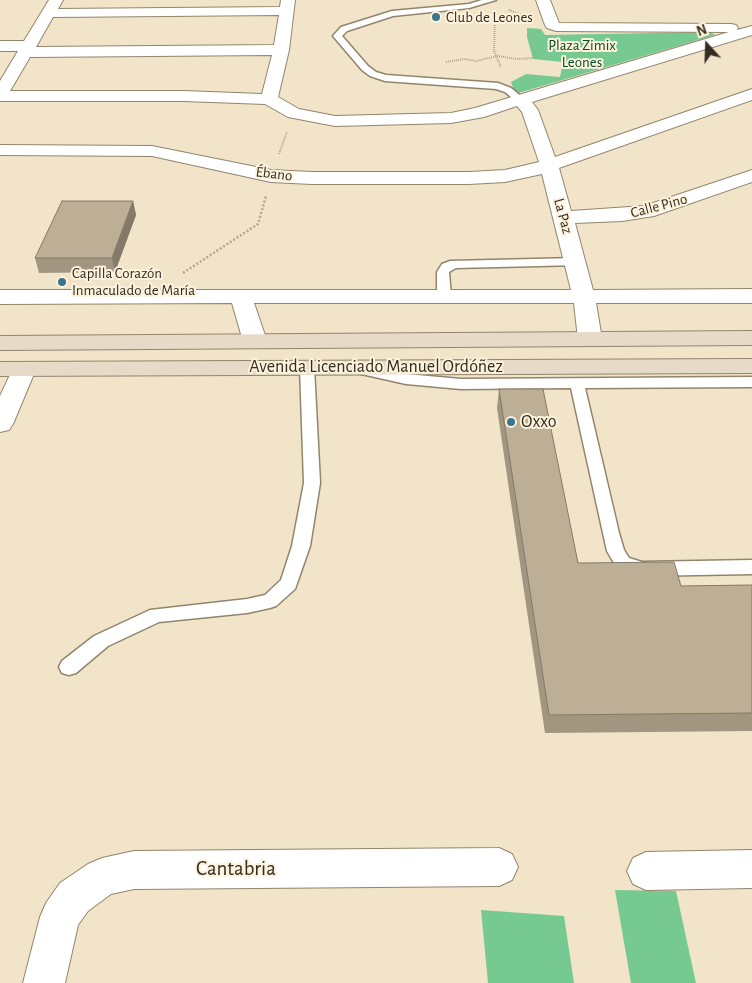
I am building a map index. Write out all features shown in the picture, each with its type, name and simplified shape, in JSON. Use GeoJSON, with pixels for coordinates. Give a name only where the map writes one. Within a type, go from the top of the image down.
{"type":"FeatureCollection","features":[{"type":"Feature","properties":{"kind":"main road"},"geometry":{"type":"LineString","coordinates":[[637,366],[648,357],[708,338]]}},
{"type":"Feature","properties":{"kind":"main road","name":"Avenida Licenciado Manuel Ordóñez"},"geometry":{"type":"LineString","coordinates":[[0,343],[752,338]]}},
{"type":"Feature","properties":{"kind":"main road"},"geometry":{"type":"LineString","coordinates":[[468,367],[491,359],[559,350],[590,339],[597,355],[610,374]]}},
{"type":"Feature","properties":{"kind":"main road","name":"Avenida Licenciado Manuel Ordóñez"},"geometry":{"type":"LineString","coordinates":[[12,369],[468,367],[610,374],[637,366],[752,366]]}},
{"type":"Feature","properties":{"kind":"street"},"geometry":{"type":"LineString","coordinates":[[543,0],[552,25],[556,27],[752,30]]}},
{"type":"Feature","properties":{"kind":"street"},"geometry":{"type":"LineString","coordinates":[[0,95],[52,6],[287,6],[281,50],[268,99]]}},
{"type":"Feature","properties":{"kind":"street"},"geometry":{"type":"LineString","coordinates":[[0,95],[184,96],[268,99],[294,113],[335,121],[451,118],[478,113],[752,30]]}},
{"type":"Feature","properties":{"kind":"street"},"geometry":{"type":"LineString","coordinates":[[0,46],[27,49],[281,50]]}},
{"type":"Feature","properties":{"kind":"street","name":"Ébano"},"geometry":{"type":"LineString","coordinates":[[0,150],[152,151],[271,176],[356,179],[470,178],[529,172],[752,94]]}},
{"type":"Feature","properties":{"kind":"street","name":"La Paz"},"geometry":{"type":"LineString","coordinates":[[520,100],[530,110],[549,164],[584,296],[590,339]]}},
{"type":"Feature","properties":{"kind":"street","name":"Calle Pino"},"geometry":{"type":"LineString","coordinates":[[564,217],[647,212],[752,176]]}},
{"type":"Feature","properties":{"kind":"street"},"geometry":{"type":"LineString","coordinates":[[0,297],[752,296]]}},
{"type":"Feature","properties":{"kind":"street"},"geometry":{"type":"LineString","coordinates":[[241,297],[255,341]]}},
{"type":"Feature","properties":{"kind":"street"},"geometry":{"type":"LineString","coordinates":[[0,424],[12,369]]}},
{"type":"Feature","properties":{"kind":"street","name":"Cantabria"},"geometry":{"type":"LineString","coordinates":[[44,983],[60,917],[74,897],[102,877],[134,870],[498,867]]}},
{"type":"Feature","properties":{"kind":"street"},"geometry":{"type":"LineString","coordinates":[[646,871],[752,869]]}},
{"type":"Feature","properties":{"kind":"lane"},"geometry":{"type":"LineString","coordinates":[[492,0],[469,6],[392,14],[344,29],[337,36],[365,68],[373,74],[385,78],[498,86],[508,90],[520,100]]}},
{"type":"Feature","properties":{"kind":"lane"},"geometry":{"type":"LineString","coordinates":[[444,296],[443,272],[446,267],[454,264],[576,262]]}},
{"type":"Feature","properties":{"kind":"lane"},"geometry":{"type":"LineString","coordinates":[[350,367],[406,379],[461,384],[577,383],[610,374],[752,382]]}},
{"type":"Feature","properties":{"kind":"lane"},"geometry":{"type":"LineString","coordinates":[[69,667],[100,641],[156,615],[247,606],[270,601],[289,584],[302,546],[312,483],[307,368]]}},
{"type":"Feature","properties":{"kind":"lane"},"geometry":{"type":"LineString","coordinates":[[577,383],[611,533],[616,551],[623,563],[630,567],[642,569],[752,567]]}},
{"type":"Feature","properties":{"kind":"path"},"geometry":{"type":"LineString","coordinates":[[469,6],[511,10],[523,15],[532,23],[552,25]]}},
{"type":"Feature","properties":{"kind":"path"},"geometry":{"type":"LineString","coordinates":[[495,9],[494,51],[498,56],[502,71],[498,76],[498,86]]}},
{"type":"Feature","properties":{"kind":"path"},"geometry":{"type":"LineString","coordinates":[[441,65],[450,60],[476,61],[498,56],[516,59],[535,58]]}},
{"type":"Feature","properties":{"kind":"path"},"geometry":{"type":"LineString","coordinates":[[147,297],[258,224],[271,176],[294,113]]}},
{"type":"Feature","properties":{"kind":"green space","name":"Plaza Zimix Leones"},"geometry":{"type":"Polygon","coordinates":[[[527,28],[541,29],[545,35],[711,32],[715,35],[515,94],[511,82],[526,74],[560,77],[563,62],[533,59],[527,37],[527,28]]]}},
{"type":"Feature","properties":{"kind":"green space"},"geometry":{"type":"Polygon","coordinates":[[[615,890],[676,891],[696,983],[631,983],[615,890]]]}},
{"type":"Feature","properties":{"kind":"green space"},"geometry":{"type":"Polygon","coordinates":[[[481,910],[564,916],[574,983],[488,983],[481,910]]]}},
{"type":"Feature","properties":{"kind":"building"},"geometry":{"type":"Polygon","coordinates":[[[62,201],[133,201],[112,258],[35,258],[62,201]]]}},
{"type":"Feature","properties":{"kind":"building"},"geometry":{"type":"Polygon","coordinates":[[[499,389],[543,389],[578,563],[674,562],[681,586],[752,585],[752,713],[549,715],[499,389]]]}},
{"type":"Feature","properties":{"kind":"place","name":"Club de Leones"},"geometry":{"type":"Point","coordinates":[436,17]}},
{"type":"Feature","properties":{"kind":"place","name":"Capilla Corazón Inmaculado de María"},"geometry":{"type":"Point","coordinates":[62,282]}},
{"type":"Feature","properties":{"kind":"place","name":"Oxxo"},"geometry":{"type":"Point","coordinates":[511,422]}}]}
